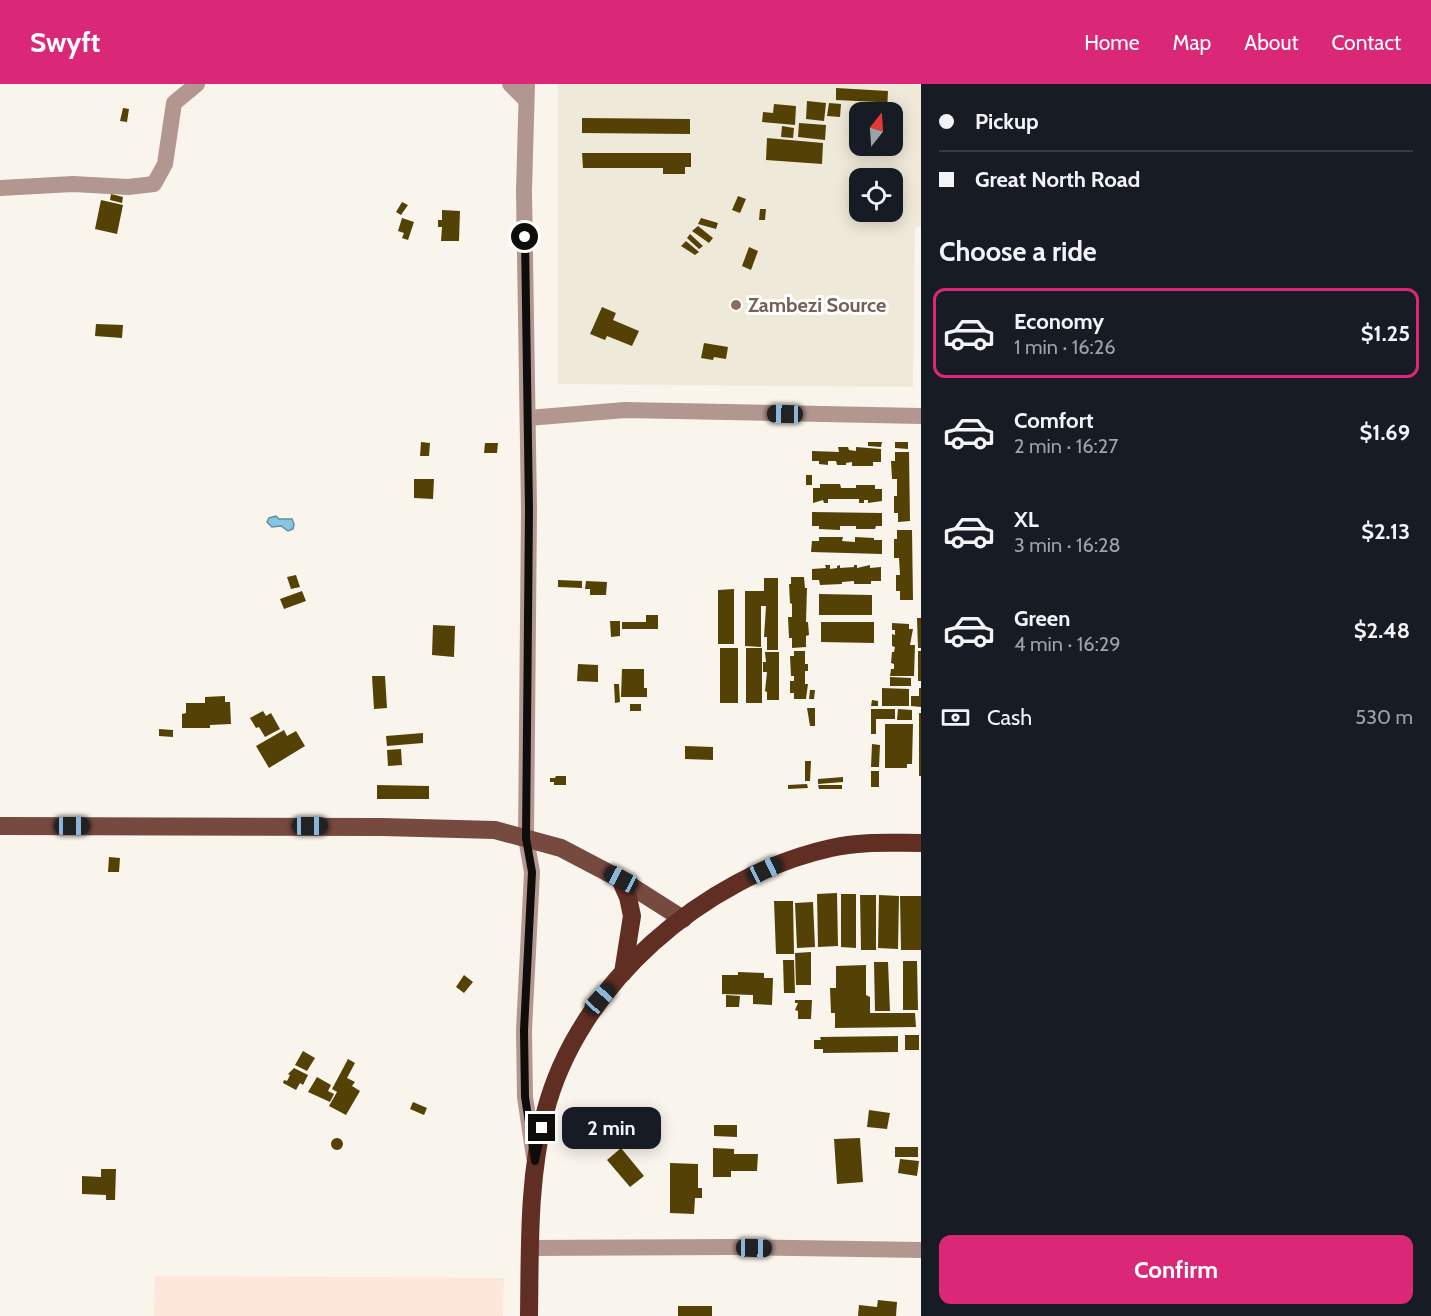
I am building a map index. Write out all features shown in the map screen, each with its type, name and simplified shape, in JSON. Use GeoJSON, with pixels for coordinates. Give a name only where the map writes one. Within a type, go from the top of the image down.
{"type":"FeatureCollection","features":[{"type":"Feature","properties":{"kind":"highway"},"geometry":{"type":"LineString","coordinates":[[529,1316],[535,1161],[546,1111],[577,1034],[600,999],[656,940],[711,897],[744,879],[786,860],[832,847],[876,843],[921,843]]}},
{"type":"Feature","properties":{"kind":"highway"},"geometry":{"type":"LineString","coordinates":[[621,879],[632,916],[623,973]]}},
{"type":"Feature","properties":{"kind":"main road"},"geometry":{"type":"LineString","coordinates":[[0,826],[382,826],[495,830],[561,848],[621,879],[683,919]]}},
{"type":"Feature","properties":{"kind":"street"},"geometry":{"type":"LineString","coordinates":[[0,188],[73,184],[128,187],[154,184],[165,164],[174,103],[197,84]]}},
{"type":"Feature","properties":{"kind":"street"},"geometry":{"type":"LineString","coordinates":[[510,84],[527,92],[524,191],[528,418],[526,838],[532,872],[525,1018],[525,1097],[535,1161]]}},
{"type":"Feature","properties":{"kind":"street"},"geometry":{"type":"LineString","coordinates":[[528,418],[625,410],[921,416]]}},
{"type":"Feature","properties":{"kind":"street"},"geometry":{"type":"LineString","coordinates":[[530,1248],[730,1247],[921,1250]]}},
{"type":"Feature","properties":{"kind":"shaded area","name":"Zambezi Source"},"geometry":{"type":"Polygon","coordinates":[[[558,84],[921,84],[921,226],[915,227],[913,387],[558,384],[558,84]]]}},
{"type":"Feature","properties":{"kind":"shaded area"},"geometry":{"type":"Polygon","coordinates":[[[155,1276],[504,1278],[503,1316],[154,1316],[155,1276]]]}},
{"type":"Feature","properties":{"kind":"water"},"geometry":{"type":"Polygon","coordinates":[[[276,516],[279,519],[292,519],[293,529],[288,531],[281,526],[272,527],[267,522],[269,518],[276,516]]]}},
{"type":"Feature","properties":{"kind":"building"},"geometry":{"type":"Polygon","coordinates":[[[836,88],[888,91],[887,102],[836,100],[836,88]]]}},
{"type":"Feature","properties":{"kind":"building"},"geometry":{"type":"Polygon","coordinates":[[[807,101],[826,103],[824,121],[806,119],[807,101]]]}},
{"type":"Feature","properties":{"kind":"building"},"geometry":{"type":"Polygon","coordinates":[[[829,103],[841,104],[840,117],[827,116],[829,103]]]}},
{"type":"Feature","properties":{"kind":"building"},"geometry":{"type":"Polygon","coordinates":[[[774,104],[796,106],[795,125],[762,122],[763,112],[773,113],[774,104]]]}},
{"type":"Feature","properties":{"kind":"building"},"geometry":{"type":"Polygon","coordinates":[[[123,108],[129,109],[127,122],[120,121],[123,108]]]}},
{"type":"Feature","properties":{"kind":"building"},"geometry":{"type":"Polygon","coordinates":[[[582,118],[690,119],[690,134],[582,133],[582,118]]]}},
{"type":"Feature","properties":{"kind":"building"},"geometry":{"type":"Polygon","coordinates":[[[799,123],[826,125],[825,140],[798,137],[799,123]]]}},
{"type":"Feature","properties":{"kind":"building"},"geometry":{"type":"Polygon","coordinates":[[[782,126],[794,128],[793,138],[781,137],[782,126]]]}},
{"type":"Feature","properties":{"kind":"building"},"geometry":{"type":"Polygon","coordinates":[[[767,138],[823,143],[822,164],[766,160],[767,138]]]}},
{"type":"Feature","properties":{"kind":"building"},"geometry":{"type":"Polygon","coordinates":[[[582,153],[691,153],[691,167],[685,167],[685,174],[663,174],[663,168],[583,168],[582,153]]]}},
{"type":"Feature","properties":{"kind":"building"},"geometry":{"type":"Polygon","coordinates":[[[111,194],[123,197],[122,203],[110,200],[111,194]]]}},
{"type":"Feature","properties":{"kind":"building"},"geometry":{"type":"Polygon","coordinates":[[[738,196],[746,199],[740,213],[732,210],[738,196]]]}},
{"type":"Feature","properties":{"kind":"building"},"geometry":{"type":"Polygon","coordinates":[[[101,200],[123,205],[117,234],[95,229],[101,200]]]}},
{"type":"Feature","properties":{"kind":"building"},"geometry":{"type":"Polygon","coordinates":[[[402,202],[408,205],[401,215],[396,212],[402,202]]]}},
{"type":"Feature","properties":{"kind":"building"},"geometry":{"type":"Polygon","coordinates":[[[760,209],[766,209],[765,220],[759,220],[760,209]]]}},
{"type":"Feature","properties":{"kind":"building"},"geometry":{"type":"Polygon","coordinates":[[[442,210],[460,211],[459,241],[441,241],[442,227],[438,227],[438,220],[442,220],[442,210]]]}},
{"type":"Feature","properties":{"kind":"building"},"geometry":{"type":"Polygon","coordinates":[[[402,218],[414,222],[408,240],[402,238],[404,233],[398,231],[402,218]]]}},
{"type":"Feature","properties":{"kind":"building"},"geometry":{"type":"Polygon","coordinates":[[[701,218],[718,223],[716,229],[698,224],[701,218]]]}},
{"type":"Feature","properties":{"kind":"building"},"geometry":{"type":"Polygon","coordinates":[[[698,226],[713,238],[709,243],[692,231],[698,226]]]}},
{"type":"Feature","properties":{"kind":"building"},"geometry":{"type":"Polygon","coordinates":[[[690,234],[703,246],[699,249],[687,238],[690,234]]]}},
{"type":"Feature","properties":{"kind":"building"},"geometry":{"type":"Polygon","coordinates":[[[686,241],[699,252],[695,255],[681,246],[686,241]]]}},
{"type":"Feature","properties":{"kind":"building"},"geometry":{"type":"Polygon","coordinates":[[[749,247],[758,251],[751,270],[742,266],[749,247]]]}},
{"type":"Feature","properties":{"kind":"building"},"geometry":{"type":"Polygon","coordinates":[[[602,307],[616,313],[613,320],[639,331],[632,346],[607,336],[605,340],[590,334],[602,307]]]}},
{"type":"Feature","properties":{"kind":"building"},"geometry":{"type":"Polygon","coordinates":[[[96,324],[123,325],[122,338],[95,336],[96,324]]]}},
{"type":"Feature","properties":{"kind":"building"},"geometry":{"type":"Polygon","coordinates":[[[704,343],[728,347],[726,359],[701,358],[704,343]]]}},
{"type":"Feature","properties":{"kind":"building"},"geometry":{"type":"Polygon","coordinates":[[[421,442],[430,443],[429,456],[420,456],[421,442]]]}},
{"type":"Feature","properties":{"kind":"building"},"geometry":{"type":"Polygon","coordinates":[[[868,442],[882,442],[881,447],[868,446],[868,442]]]}},
{"type":"Feature","properties":{"kind":"building"},"geometry":{"type":"Polygon","coordinates":[[[895,442],[908,442],[908,449],[895,448],[895,442]]]}},
{"type":"Feature","properties":{"kind":"building"},"geometry":{"type":"Polygon","coordinates":[[[485,443],[498,443],[497,453],[484,453],[485,443]]]}},
{"type":"Feature","properties":{"kind":"building"},"geometry":{"type":"Polygon","coordinates":[[[838,447],[848,447],[849,450],[856,451],[856,447],[881,449],[881,462],[873,462],[873,466],[852,466],[852,462],[837,465],[836,461],[828,461],[828,465],[812,461],[812,451],[839,452],[838,447]]]}},
{"type":"Feature","properties":{"kind":"building"},"geometry":{"type":"Polygon","coordinates":[[[895,452],[909,452],[910,521],[898,522],[898,513],[894,513],[897,479],[892,479],[891,461],[895,461],[895,452]]]}},
{"type":"Feature","properties":{"kind":"building"},"geometry":{"type":"Polygon","coordinates":[[[806,475],[812,475],[812,485],[806,485],[806,475]]]}},
{"type":"Feature","properties":{"kind":"building"},"geometry":{"type":"Polygon","coordinates":[[[414,479],[434,479],[433,499],[414,498],[414,479]]]}},
{"type":"Feature","properties":{"kind":"building"},"geometry":{"type":"Polygon","coordinates":[[[820,484],[840,484],[841,488],[875,485],[875,489],[882,489],[882,501],[868,503],[868,500],[864,500],[864,503],[859,503],[859,499],[828,499],[828,503],[824,503],[823,500],[813,503],[813,488],[820,488],[820,484]]]}},
{"type":"Feature","properties":{"kind":"building"},"geometry":{"type":"Polygon","coordinates":[[[812,512],[882,513],[882,526],[876,526],[875,529],[840,526],[840,530],[819,529],[819,526],[812,526],[812,512]]]}},
{"type":"Feature","properties":{"kind":"building"},"geometry":{"type":"Polygon","coordinates":[[[897,530],[912,530],[913,600],[900,600],[900,591],[896,591],[896,575],[900,575],[899,558],[894,558],[894,539],[897,539],[897,530]]]}},
{"type":"Feature","properties":{"kind":"building"},"geometry":{"type":"Polygon","coordinates":[[[819,537],[843,537],[842,541],[855,542],[855,537],[882,540],[882,554],[811,552],[812,541],[819,541],[819,537]]]}},
{"type":"Feature","properties":{"kind":"building"},"geometry":{"type":"Polygon","coordinates":[[[825,565],[830,565],[830,569],[840,565],[840,568],[854,567],[854,565],[857,565],[857,568],[870,565],[870,568],[881,567],[881,581],[871,581],[871,584],[854,584],[854,581],[820,585],[819,580],[812,580],[812,569],[826,568],[825,565]]]}},
{"type":"Feature","properties":{"kind":"building"},"geometry":{"type":"Polygon","coordinates":[[[296,575],[300,587],[291,589],[287,577],[296,575]]]}},
{"type":"Feature","properties":{"kind":"building"},"geometry":{"type":"Polygon","coordinates":[[[791,577],[804,577],[805,588],[807,588],[806,622],[808,622],[809,635],[806,636],[806,647],[792,648],[792,638],[789,638],[788,617],[792,617],[789,584],[791,584],[791,577]]]}},
{"type":"Feature","properties":{"kind":"building"},"geometry":{"type":"Polygon","coordinates":[[[764,578],[778,578],[778,650],[767,650],[767,637],[764,637],[766,606],[761,606],[761,647],[745,646],[745,591],[764,591],[764,578]]]}},
{"type":"Feature","properties":{"kind":"building"},"geometry":{"type":"Polygon","coordinates":[[[558,580],[582,581],[582,588],[558,587],[558,580]]]}},
{"type":"Feature","properties":{"kind":"building"},"geometry":{"type":"Polygon","coordinates":[[[586,581],[607,582],[606,595],[590,595],[590,589],[585,589],[586,581]]]}},
{"type":"Feature","properties":{"kind":"building"},"geometry":{"type":"Polygon","coordinates":[[[734,589],[734,644],[718,644],[718,590],[734,589]]]}},
{"type":"Feature","properties":{"kind":"building"},"geometry":{"type":"Polygon","coordinates":[[[302,591],[306,601],[284,609],[280,599],[302,591]]]}},
{"type":"Feature","properties":{"kind":"building"},"geometry":{"type":"Polygon","coordinates":[[[819,594],[872,595],[872,615],[819,615],[819,594]]]}},
{"type":"Feature","properties":{"kind":"building"},"geometry":{"type":"Polygon","coordinates":[[[646,615],[658,615],[658,629],[622,629],[622,622],[646,622],[646,615]]]}},
{"type":"Feature","properties":{"kind":"building"},"geometry":{"type":"Polygon","coordinates":[[[917,618],[921,618],[921,648],[918,648],[917,618]]]}},
{"type":"Feature","properties":{"kind":"building"},"geometry":{"type":"Polygon","coordinates":[[[610,621],[620,621],[620,636],[611,637],[610,621]]]}},
{"type":"Feature","properties":{"kind":"building"},"geometry":{"type":"Polygon","coordinates":[[[821,622],[874,622],[874,643],[821,642],[821,622]]]}},
{"type":"Feature","properties":{"kind":"building"},"geometry":{"type":"Polygon","coordinates":[[[892,623],[909,624],[909,629],[913,629],[910,645],[915,645],[914,676],[890,676],[891,669],[894,669],[894,664],[891,663],[895,647],[892,646],[892,634],[895,635],[895,630],[892,630],[892,623]]]}},
{"type":"Feature","properties":{"kind":"building"},"geometry":{"type":"Polygon","coordinates":[[[433,625],[455,626],[454,657],[432,655],[433,625]]]}},
{"type":"Feature","properties":{"kind":"building"},"geometry":{"type":"Polygon","coordinates":[[[720,648],[738,648],[738,703],[720,703],[720,648]]]}},
{"type":"Feature","properties":{"kind":"building"},"geometry":{"type":"Polygon","coordinates":[[[746,648],[762,648],[762,703],[746,703],[746,648]]]}},
{"type":"Feature","properties":{"kind":"building"},"geometry":{"type":"Polygon","coordinates":[[[794,651],[805,651],[805,664],[808,664],[808,671],[805,671],[805,684],[808,684],[806,699],[794,699],[794,693],[790,693],[790,681],[794,681],[794,676],[791,676],[790,656],[794,656],[794,651]]]}},
{"type":"Feature","properties":{"kind":"building"},"geometry":{"type":"Polygon","coordinates":[[[918,651],[921,651],[921,681],[918,681],[918,651]]]}},
{"type":"Feature","properties":{"kind":"building"},"geometry":{"type":"Polygon","coordinates":[[[765,652],[779,652],[779,700],[767,700],[765,691],[767,672],[763,672],[763,662],[766,662],[765,652]]]}},
{"type":"Feature","properties":{"kind":"building"},"geometry":{"type":"Polygon","coordinates":[[[578,664],[598,665],[598,682],[577,681],[578,664]]]}},
{"type":"Feature","properties":{"kind":"building"},"geometry":{"type":"Polygon","coordinates":[[[622,669],[644,669],[644,688],[647,688],[647,697],[621,697],[622,669]]]}},
{"type":"Feature","properties":{"kind":"building"},"geometry":{"type":"Polygon","coordinates":[[[372,676],[385,676],[387,708],[374,709],[372,676]]]}},
{"type":"Feature","properties":{"kind":"building"},"geometry":{"type":"Polygon","coordinates":[[[890,677],[911,678],[911,686],[890,686],[890,677]]]}},
{"type":"Feature","properties":{"kind":"building"},"geometry":{"type":"Polygon","coordinates":[[[614,684],[619,684],[620,702],[615,703],[614,684]]]}},
{"type":"Feature","properties":{"kind":"building"},"geometry":{"type":"Polygon","coordinates":[[[882,688],[909,689],[909,706],[882,706],[882,688]]]}},
{"type":"Feature","properties":{"kind":"building"},"geometry":{"type":"Polygon","coordinates":[[[919,688],[921,688],[921,707],[911,706],[911,696],[919,696],[919,688]]]}},
{"type":"Feature","properties":{"kind":"building"},"geometry":{"type":"Polygon","coordinates":[[[810,690],[815,690],[814,699],[809,699],[810,690]]]}},
{"type":"Feature","properties":{"kind":"building"},"geometry":{"type":"Polygon","coordinates":[[[225,696],[225,702],[230,702],[231,724],[210,725],[210,728],[182,728],[182,714],[186,713],[186,703],[205,703],[205,697],[225,696]]]}},
{"type":"Feature","properties":{"kind":"building"},"geometry":{"type":"Polygon","coordinates":[[[872,700],[878,701],[878,706],[871,706],[872,700]]]}},
{"type":"Feature","properties":{"kind":"building"},"geometry":{"type":"Polygon","coordinates":[[[630,704],[641,704],[641,711],[630,711],[630,704]]]}},
{"type":"Feature","properties":{"kind":"building"},"geometry":{"type":"Polygon","coordinates":[[[807,708],[815,708],[815,726],[810,726],[807,708]]]}},
{"type":"Feature","properties":{"kind":"building"},"geometry":{"type":"Polygon","coordinates":[[[871,709],[895,709],[895,719],[876,719],[876,734],[871,734],[871,709]]]}},
{"type":"Feature","properties":{"kind":"building"},"geometry":{"type":"Polygon","coordinates":[[[898,709],[912,710],[912,720],[897,720],[898,709]]]}},
{"type":"Feature","properties":{"kind":"building"},"geometry":{"type":"Polygon","coordinates":[[[263,711],[266,716],[271,713],[280,729],[265,737],[250,718],[263,711]]]}},
{"type":"Feature","properties":{"kind":"building"},"geometry":{"type":"Polygon","coordinates":[[[919,713],[921,713],[921,776],[919,776],[919,713]]]}},
{"type":"Feature","properties":{"kind":"building"},"geometry":{"type":"Polygon","coordinates":[[[885,724],[913,724],[912,764],[907,764],[907,768],[885,768],[885,724]]]}},
{"type":"Feature","properties":{"kind":"building"},"geometry":{"type":"Polygon","coordinates":[[[159,729],[173,730],[173,737],[159,736],[159,729]]]}},
{"type":"Feature","properties":{"kind":"building"},"geometry":{"type":"Polygon","coordinates":[[[284,730],[287,736],[296,731],[305,746],[269,768],[256,746],[284,730]]]}},
{"type":"Feature","properties":{"kind":"building"},"geometry":{"type":"Polygon","coordinates":[[[423,733],[423,743],[387,746],[386,736],[423,733]]]}},
{"type":"Feature","properties":{"kind":"building"},"geometry":{"type":"Polygon","coordinates":[[[872,744],[880,745],[879,767],[871,767],[872,744]]]}},
{"type":"Feature","properties":{"kind":"building"},"geometry":{"type":"Polygon","coordinates":[[[685,746],[713,747],[713,760],[685,759],[685,746]]]}},
{"type":"Feature","properties":{"kind":"building"},"geometry":{"type":"Polygon","coordinates":[[[401,749],[402,765],[388,766],[387,750],[401,749]]]}},
{"type":"Feature","properties":{"kind":"building"},"geometry":{"type":"Polygon","coordinates":[[[805,761],[811,761],[810,781],[805,781],[805,761]]]}},
{"type":"Feature","properties":{"kind":"building"},"geometry":{"type":"Polygon","coordinates":[[[871,771],[879,771],[879,787],[871,787],[871,771]]]}},
{"type":"Feature","properties":{"kind":"building"},"geometry":{"type":"Polygon","coordinates":[[[566,776],[566,785],[554,785],[554,782],[550,782],[550,778],[566,776]]]}},
{"type":"Feature","properties":{"kind":"building"},"geometry":{"type":"Polygon","coordinates":[[[843,777],[843,782],[818,784],[818,779],[843,777]]]}},
{"type":"Feature","properties":{"kind":"building"},"geometry":{"type":"Polygon","coordinates":[[[807,784],[808,788],[788,789],[788,785],[807,784]]]}},
{"type":"Feature","properties":{"kind":"building"},"geometry":{"type":"Polygon","coordinates":[[[377,785],[429,786],[429,799],[377,799],[377,785]]]}},
{"type":"Feature","properties":{"kind":"building"},"geometry":{"type":"Polygon","coordinates":[[[818,785],[842,785],[842,789],[819,789],[818,785]]]}},
{"type":"Feature","properties":{"kind":"building"},"geometry":{"type":"Polygon","coordinates":[[[109,857],[120,858],[119,872],[108,872],[109,857]]]}},
{"type":"Feature","properties":{"kind":"building"},"geometry":{"type":"Polygon","coordinates":[[[837,893],[838,946],[818,947],[817,894],[837,893]]]}},
{"type":"Feature","properties":{"kind":"building"},"geometry":{"type":"Polygon","coordinates":[[[841,894],[856,894],[856,948],[841,947],[841,894]]]}},
{"type":"Feature","properties":{"kind":"building"},"geometry":{"type":"Polygon","coordinates":[[[860,895],[876,895],[876,950],[861,950],[860,895]]]}},
{"type":"Feature","properties":{"kind":"building"},"geometry":{"type":"Polygon","coordinates":[[[879,895],[899,896],[898,949],[878,948],[879,895]]]}},
{"type":"Feature","properties":{"kind":"building"},"geometry":{"type":"Polygon","coordinates":[[[900,896],[921,896],[921,950],[901,950],[900,896]]]}},
{"type":"Feature","properties":{"kind":"building"},"geometry":{"type":"Polygon","coordinates":[[[774,901],[793,901],[794,954],[776,954],[774,901]]]}},
{"type":"Feature","properties":{"kind":"building"},"geometry":{"type":"Polygon","coordinates":[[[813,902],[815,947],[797,948],[795,903],[813,902]]]}},
{"type":"Feature","properties":{"kind":"building"},"geometry":{"type":"Polygon","coordinates":[[[811,952],[811,985],[796,985],[795,953],[811,952]]]}},
{"type":"Feature","properties":{"kind":"building"},"geometry":{"type":"Polygon","coordinates":[[[783,960],[794,960],[795,993],[784,993],[783,960]]]}},
{"type":"Feature","properties":{"kind":"building"},"geometry":{"type":"Polygon","coordinates":[[[903,961],[917,961],[918,1010],[903,1010],[903,961]]]}},
{"type":"Feature","properties":{"kind":"building"},"geometry":{"type":"Polygon","coordinates":[[[874,962],[888,962],[890,1011],[875,1011],[874,962]]]}},
{"type":"Feature","properties":{"kind":"building"},"geometry":{"type":"Polygon","coordinates":[[[866,965],[866,995],[870,997],[870,1013],[915,1013],[916,1027],[835,1028],[835,1013],[831,1013],[830,988],[836,988],[836,966],[866,965]]]}},
{"type":"Feature","properties":{"kind":"building"},"geometry":{"type":"Polygon","coordinates":[[[738,972],[764,973],[764,978],[773,978],[772,1005],[753,1004],[753,995],[722,994],[722,975],[738,975],[738,972]]]}},
{"type":"Feature","properties":{"kind":"building"},"geometry":{"type":"Polygon","coordinates":[[[464,975],[473,982],[464,993],[456,987],[464,975]]]}},
{"type":"Feature","properties":{"kind":"building"},"geometry":{"type":"Polygon","coordinates":[[[726,995],[740,996],[739,1007],[726,1007],[726,995]]]}},
{"type":"Feature","properties":{"kind":"building"},"geometry":{"type":"Polygon","coordinates":[[[795,1000],[812,1000],[811,1019],[798,1019],[798,1011],[795,1010],[798,1003],[795,1003],[795,1000]]]}},
{"type":"Feature","properties":{"kind":"building"},"geometry":{"type":"Polygon","coordinates":[[[905,1035],[919,1035],[919,1050],[905,1050],[905,1035]]]}},
{"type":"Feature","properties":{"kind":"building"},"geometry":{"type":"Polygon","coordinates":[[[898,1036],[898,1052],[823,1053],[823,1049],[814,1049],[814,1040],[821,1040],[820,1037],[898,1036]]]}},
{"type":"Feature","properties":{"kind":"building"},"geometry":{"type":"Polygon","coordinates":[[[303,1051],[315,1058],[307,1071],[295,1065],[303,1051]]]}},
{"type":"Feature","properties":{"kind":"building"},"geometry":{"type":"Polygon","coordinates":[[[348,1059],[355,1063],[347,1078],[355,1082],[352,1086],[360,1091],[346,1115],[329,1106],[337,1092],[332,1089],[348,1059]]]}},
{"type":"Feature","properties":{"kind":"building"},"geometry":{"type":"Polygon","coordinates":[[[294,1068],[308,1075],[303,1085],[300,1083],[296,1090],[283,1083],[284,1080],[287,1081],[290,1075],[288,1074],[294,1068]]]}},
{"type":"Feature","properties":{"kind":"building"},"geometry":{"type":"Polygon","coordinates":[[[317,1077],[331,1085],[328,1091],[334,1094],[330,1102],[308,1092],[317,1077]]]}},
{"type":"Feature","properties":{"kind":"building"},"geometry":{"type":"Polygon","coordinates":[[[413,1102],[427,1108],[424,1115],[410,1109],[413,1102]]]}},
{"type":"Feature","properties":{"kind":"building"},"geometry":{"type":"Polygon","coordinates":[[[869,1110],[890,1113],[887,1129],[867,1127],[869,1110]]]}},
{"type":"Feature","properties":{"kind":"building"},"geometry":{"type":"Polygon","coordinates":[[[714,1125],[737,1125],[737,1137],[714,1136],[714,1125]]]}},
{"type":"Feature","properties":{"kind":"building"},"geometry":{"type":"Polygon","coordinates":[[[339,1138],[343,1144],[339,1150],[335,1150],[331,1142],[339,1138]]]}},
{"type":"Feature","properties":{"kind":"building"},"geometry":{"type":"Polygon","coordinates":[[[860,1138],[863,1182],[837,1184],[834,1139],[860,1138]]]}},
{"type":"Feature","properties":{"kind":"building"},"geometry":{"type":"Polygon","coordinates":[[[895,1147],[918,1147],[918,1157],[895,1157],[895,1147]]]}},
{"type":"Feature","properties":{"kind":"building"},"geometry":{"type":"Polygon","coordinates":[[[621,1148],[644,1176],[630,1187],[607,1160],[621,1148]]]}},
{"type":"Feature","properties":{"kind":"building"},"geometry":{"type":"Polygon","coordinates":[[[713,1148],[734,1149],[734,1154],[758,1154],[757,1171],[731,1171],[731,1177],[713,1177],[713,1148]]]}},
{"type":"Feature","properties":{"kind":"building"},"geometry":{"type":"Polygon","coordinates":[[[900,1159],[919,1161],[917,1176],[898,1173],[900,1159]]]}},
{"type":"Feature","properties":{"kind":"building"},"geometry":{"type":"Polygon","coordinates":[[[670,1163],[698,1164],[698,1188],[702,1188],[702,1198],[695,1198],[694,1214],[670,1213],[670,1163]]]}},
{"type":"Feature","properties":{"kind":"building"},"geometry":{"type":"Polygon","coordinates":[[[101,1169],[116,1169],[115,1200],[106,1200],[106,1195],[82,1194],[82,1176],[101,1177],[101,1169]]]}},
{"type":"Feature","properties":{"kind":"building"},"geometry":{"type":"Polygon","coordinates":[[[878,1300],[897,1302],[896,1316],[858,1316],[859,1305],[877,1307],[878,1300]]]}},
{"type":"Feature","properties":{"kind":"building"},"geometry":{"type":"Polygon","coordinates":[[[678,1306],[712,1306],[712,1316],[678,1316],[678,1306]]]}},
{"type":"Feature","properties":{"kind":"place","name":"Zambezi Source"},"geometry":{"type":"Point","coordinates":[736,305]}},
{"type":"Feature","properties":{"kind":"route"},"geometry":{"type":"LineString","coordinates":[[525,237],[529,509],[526,838],[532,872],[524,1052],[525,1097],[535,1161],[542,1128]]}}]}
